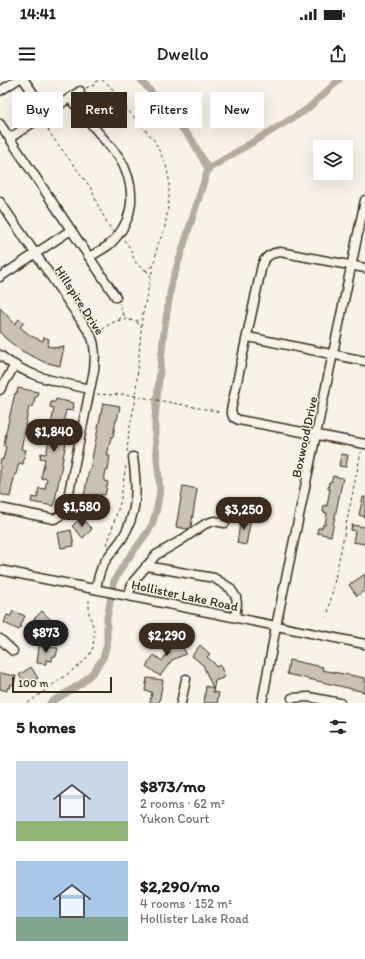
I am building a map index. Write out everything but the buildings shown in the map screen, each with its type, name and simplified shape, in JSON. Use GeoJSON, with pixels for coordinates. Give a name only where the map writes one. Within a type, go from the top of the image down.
{"type":"FeatureCollection","features":[{"type":"Feature","properties":{"kind":"street"},"geometry":{"type":"LineString","coordinates":[[0,92],[17,80]]}},
{"type":"Feature","properties":{"kind":"street"},"geometry":{"type":"LineString","coordinates":[[24,80],[32,92]]}},
{"type":"Feature","properties":{"kind":"street"},"geometry":{"type":"LineString","coordinates":[[63,103],[80,91]]}},
{"type":"Feature","properties":{"kind":"street"},"geometry":{"type":"LineString","coordinates":[[70,99],[119,157],[129,175],[132,195],[125,222],[117,235],[109,244],[89,257]]}},
{"type":"Feature","properties":{"kind":"street"},"geometry":{"type":"LineString","coordinates":[[0,124],[116,297]]}},
{"type":"Feature","properties":{"kind":"street"},"geometry":{"type":"LineString","coordinates":[[10,138],[25,128]]}},
{"type":"Feature","properties":{"kind":"street","name":"Boxwood Drive"},"geometry":{"type":"LineString","coordinates":[[262,703],[276,626],[365,200]]}},
{"type":"Feature","properties":{"kind":"street","name":"Hillspire Drive"},"geometry":{"type":"LineString","coordinates":[[0,202],[91,335],[95,344],[93,391],[64,512],[60,517],[50,518],[0,508]]}},
{"type":"Feature","properties":{"kind":"street"},"geometry":{"type":"LineString","coordinates":[[0,276],[71,230]]}},
{"type":"Feature","properties":{"kind":"street"},"geometry":{"type":"LineString","coordinates":[[363,447],[317,435],[238,420],[233,417],[231,410],[248,337],[263,260],[273,252],[280,252],[365,268]]}},
{"type":"Feature","properties":{"kind":"street"},"geometry":{"type":"LineString","coordinates":[[248,337],[365,361]]}},
{"type":"Feature","properties":{"kind":"street"},"geometry":{"type":"LineString","coordinates":[[0,355],[31,375],[93,391]]}},
{"type":"Feature","properties":{"kind":"street"},"geometry":{"type":"LineString","coordinates":[[0,390],[15,365]]}},
{"type":"Feature","properties":{"kind":"street"},"geometry":{"type":"LineString","coordinates":[[99,589],[99,574],[103,565],[122,538],[133,516],[136,480],[129,457]]}},
{"type":"Feature","properties":{"kind":"street"},"geometry":{"type":"LineString","coordinates":[[125,594],[156,555],[205,524],[214,521],[225,523]]}},
{"type":"Feature","properties":{"kind":"street"},"geometry":{"type":"LineString","coordinates":[[146,566],[214,578],[230,588],[236,596],[237,604],[235,618]]}},
{"type":"Feature","properties":{"kind":"street","name":"Hollister Lake Road"},"geometry":{"type":"LineString","coordinates":[[0,570],[125,594],[365,644]]}},
{"type":"Feature","properties":{"kind":"street"},"geometry":{"type":"LineString","coordinates":[[0,639],[13,651]]}},
{"type":"Feature","properties":{"kind":"street"},"geometry":{"type":"LineString","coordinates":[[181,703],[186,679]]}},
{"type":"Feature","properties":{"kind":"street"},"geometry":{"type":"LineString","coordinates":[[292,698],[309,696],[340,703]]}},
{"type":"Feature","properties":{"kind":"path"},"geometry":{"type":"LineString","coordinates":[[80,91],[94,84],[98,80]]}},
{"type":"Feature","properties":{"kind":"path"},"geometry":{"type":"LineString","coordinates":[[102,80],[110,86],[127,109],[150,134],[166,165],[169,179],[167,215],[142,318],[136,395],[129,431],[129,457],[120,503],[111,536],[106,547]]}},
{"type":"Feature","properties":{"kind":"path"},"geometry":{"type":"LineString","coordinates":[[48,128],[51,135],[88,184],[105,220],[113,232],[125,242],[130,248],[136,263],[146,270],[151,277]]}},
{"type":"Feature","properties":{"kind":"path"},"geometry":{"type":"LineString","coordinates":[[146,270],[154,265]]}},
{"type":"Feature","properties":{"kind":"path"},"geometry":{"type":"LineString","coordinates":[[116,297],[120,304],[122,313],[127,320]]}},
{"type":"Feature","properties":{"kind":"path"},"geometry":{"type":"LineString","coordinates":[[118,321],[121,318],[122,313]]}},
{"type":"Feature","properties":{"kind":"path"},"geometry":{"type":"LineString","coordinates":[[97,337],[100,332],[118,321],[136,321],[142,318]]}},
{"type":"Feature","properties":{"kind":"path"},"geometry":{"type":"LineString","coordinates":[[136,321],[141,327]]}},
{"type":"Feature","properties":{"kind":"path"},"geometry":{"type":"LineString","coordinates":[[93,391],[112,395],[136,395],[221,412]]}},
{"type":"Feature","properties":{"kind":"path"},"geometry":{"type":"LineString","coordinates":[[327,618],[363,447]]}},
{"type":"Feature","properties":{"kind":"path"},"geometry":{"type":"LineString","coordinates":[[28,703],[81,664],[90,654],[93,647],[94,630],[89,613],[89,600]]}},
{"type":"Feature","properties":{"kind":"waterway"},"geometry":{"type":"LineString","coordinates":[[141,80],[192,140],[208,169]]}},
{"type":"Feature","properties":{"kind":"waterway"},"geometry":{"type":"LineString","coordinates":[[50,703],[82,683],[94,671],[103,658],[107,644],[107,618],[114,581],[122,567],[152,525],[160,490],[155,436],[155,418],[164,331],[172,282],[208,169],[306,110],[339,80]]}}]}
